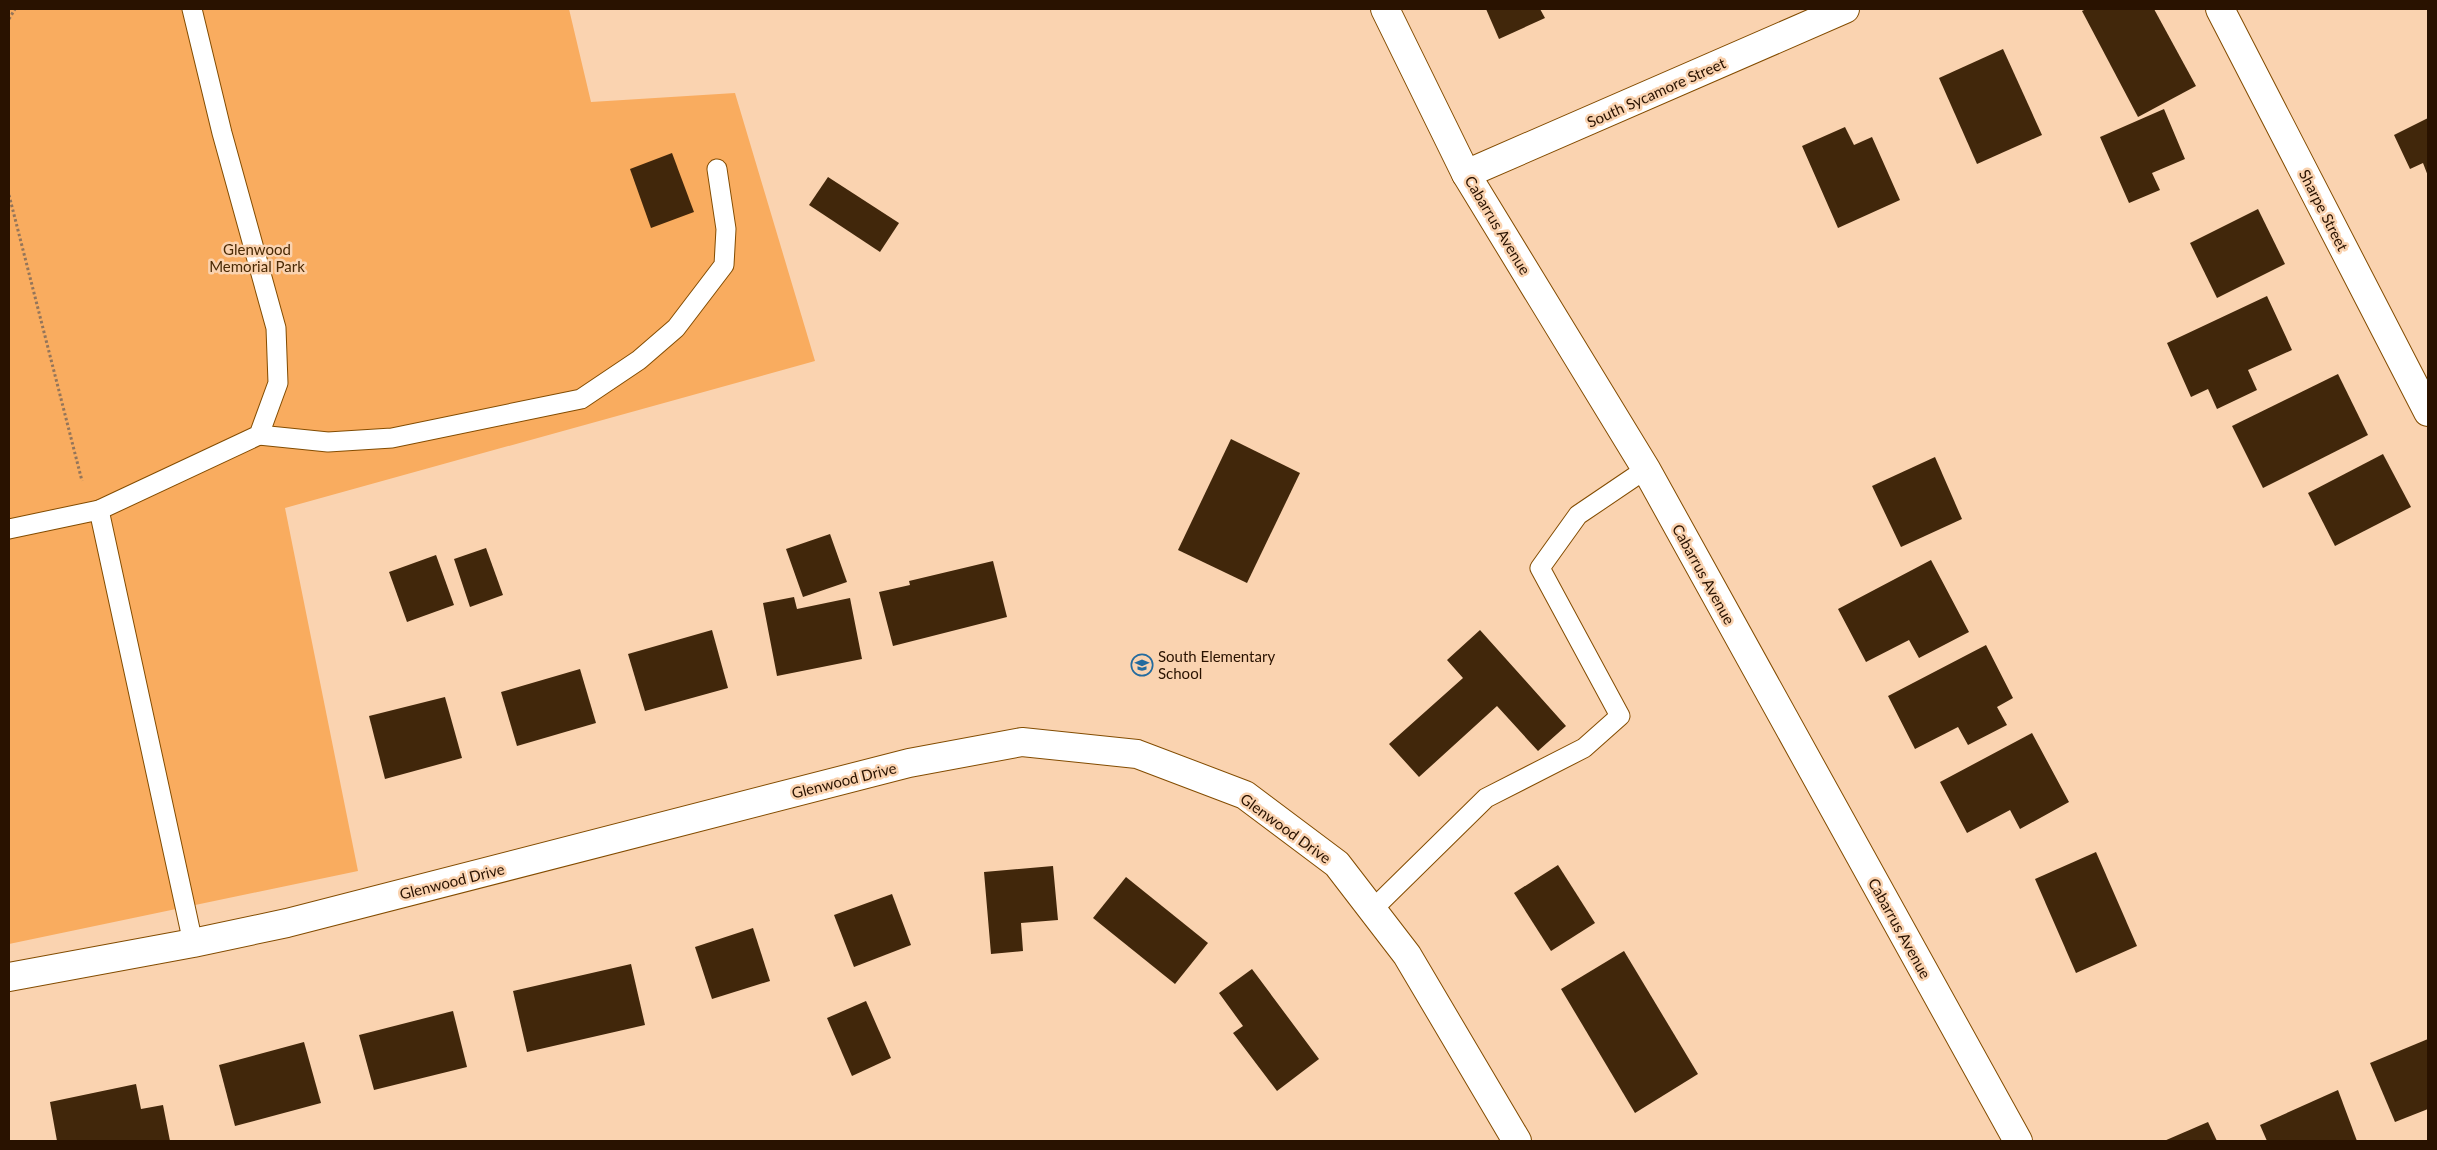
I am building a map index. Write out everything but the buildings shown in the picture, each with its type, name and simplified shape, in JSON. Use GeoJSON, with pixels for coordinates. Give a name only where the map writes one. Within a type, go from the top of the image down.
{"type":"FeatureCollection","features":[{"type":"Feature","properties":{"kind":"street","name":"Cabarrus Avenue"},"geometry":{"type":"LineString","coordinates":[[1385,9],[1466,174],[1646,469],[2018,1141]]}},
{"type":"Feature","properties":{"kind":"street","name":"South Sycamore Street"},"geometry":{"type":"LineString","coordinates":[[1466,174],[1845,9]]}},
{"type":"Feature","properties":{"kind":"street","name":"Sharpe Street"},"geometry":{"type":"LineString","coordinates":[[2220,9],[2428,412]]}},
{"type":"Feature","properties":{"kind":"street","name":"Glenwood Drive"},"geometry":{"type":"LineString","coordinates":[[9,977],[193,943],[287,923],[909,763],[1022,742],[1137,754],[1244,795],[1337,864],[1407,955],[1517,1141]]}},
{"type":"Feature","properties":{"kind":"lane"},"geometry":{"type":"LineString","coordinates":[[192,9],[222,133],[276,328],[278,384],[259,435]]}},
{"type":"Feature","properties":{"kind":"lane"},"geometry":{"type":"LineString","coordinates":[[9,529],[99,510],[259,435],[328,442],[392,438],[581,399],[639,360],[676,328],[724,264],[726,229],[717,169]]}},
{"type":"Feature","properties":{"kind":"lane"},"geometry":{"type":"LineString","coordinates":[[1372,910],[1486,798],[1584,748],[1620,716],[1540,568],[1578,515],[1646,469]]}},
{"type":"Feature","properties":{"kind":"lane"},"geometry":{"type":"LineString","coordinates":[[99,510],[193,943]]}},
{"type":"Feature","properties":{"kind":"path"},"geometry":{"type":"LineString","coordinates":[[9,19],[15,9]]}},
{"type":"Feature","properties":{"kind":"path"},"geometry":{"type":"LineString","coordinates":[[9,195],[83,484]]}},
{"type":"Feature","properties":{"kind":"green space","name":"Glenwood Memorial Park"},"geometry":{"type":"Polygon","coordinates":[[[9,9],[569,9],[591,102],[735,93],[815,361],[285,508],[358,871],[9,944],[9,9]]]}},
{"type":"Feature","properties":{"kind":"place","name":"South Elementary School"},"geometry":{"type":"Point","coordinates":[1142,665]}}]}
